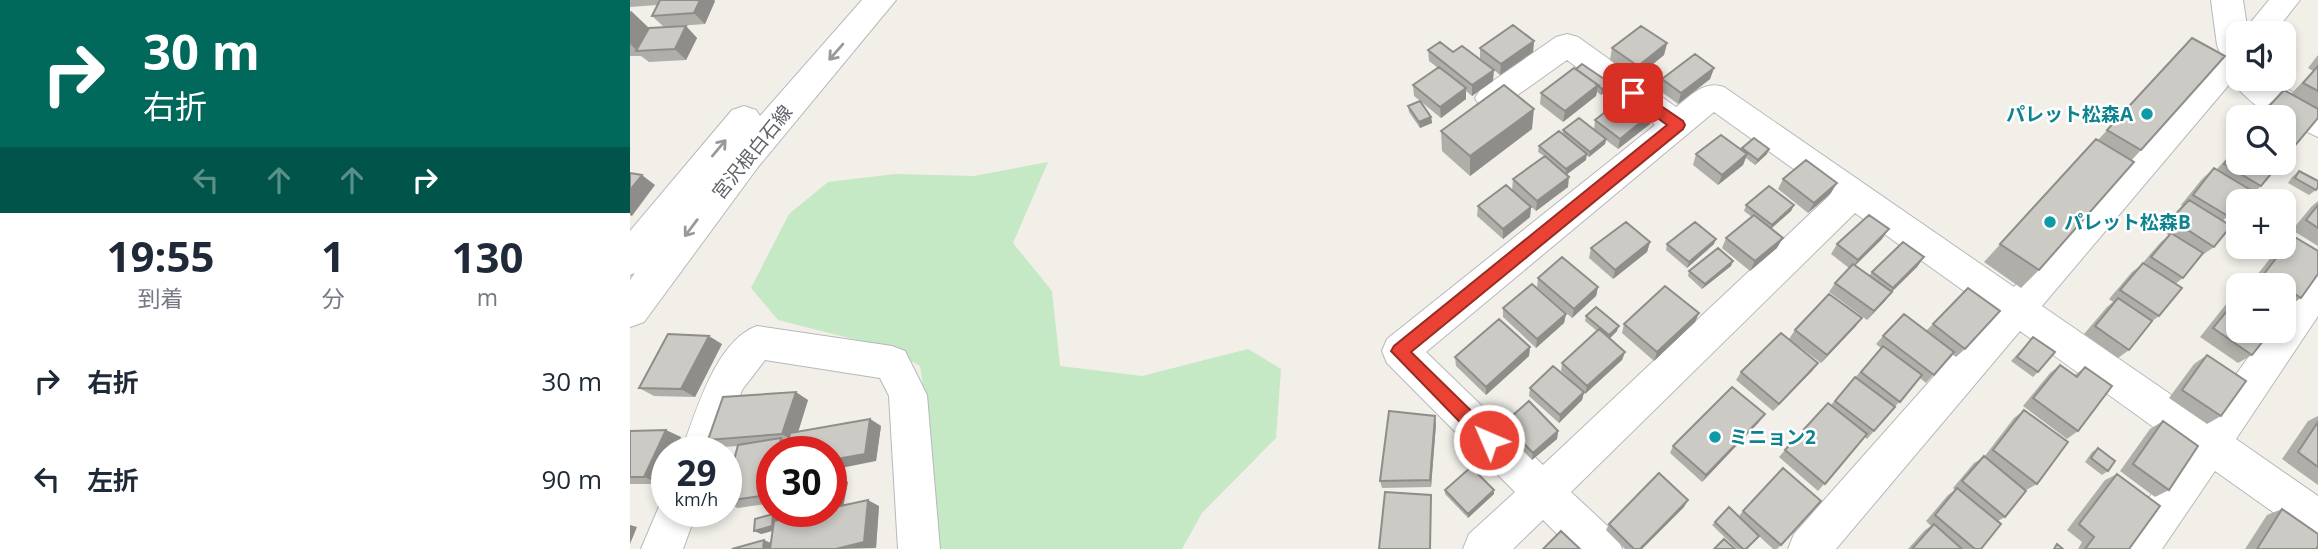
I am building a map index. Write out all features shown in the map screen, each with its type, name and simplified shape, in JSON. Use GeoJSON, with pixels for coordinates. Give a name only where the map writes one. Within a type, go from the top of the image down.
{"type":"FeatureCollection","features":[{"type":"Feature","properties":{"kind":"street"},"geometry":{"type":"LineString","coordinates":[[630,259],[718,149],[846,0]]}},
{"type":"Feature","properties":{"kind":"street","name":"宮沢根白石線"},"geometry":{"type":"LineString","coordinates":[[630,310],[745,157],[880,0]]}},
{"type":"Feature","properties":{"kind":"street"},"geometry":{"type":"LineString","coordinates":[[2227,0],[2233,21]]}},
{"type":"Feature","properties":{"kind":"street"},"geometry":{"type":"LineString","coordinates":[[2270,21],[2286,0]]}},
{"type":"Feature","properties":{"kind":"street"},"geometry":{"type":"LineString","coordinates":[[1491,97],[1567,45],[1678,125]]}},
{"type":"Feature","properties":{"kind":"street"},"geometry":{"type":"LineString","coordinates":[[1809,549],[2018,308],[2226,76]]}},
{"type":"Feature","properties":{"kind":"street"},"geometry":{"type":"LineString","coordinates":[[2267,91],[2271,97],[2318,124]]}},
{"type":"Feature","properties":{"kind":"street"},"geometry":{"type":"LineString","coordinates":[[1601,549],[1400,351],[1713,95],[2318,520]]}},
{"type":"Feature","properties":{"kind":"street"},"geometry":{"type":"LineString","coordinates":[[1484,549],[1854,193]]}},
{"type":"Feature","properties":{"kind":"street"},"geometry":{"type":"LineString","coordinates":[[2138,549],[2318,288]]}},
{"type":"Feature","properties":{"kind":"street"},"geometry":{"type":"LineString","coordinates":[[706,436],[727,381],[757,342],[892,363],[908,395],[919,549]]}},
{"type":"Feature","properties":{"kind":"street"},"geometry":{"type":"LineString","coordinates":[[662,549],[671,527]]}},
{"type":"Feature","properties":{"kind":"green space"},"geometry":{"type":"Polygon","coordinates":[[[1048,162],[1013,243],[1052,291],[1060,366],[1142,376],[1248,349],[1281,369],[1276,438],[1202,513],[1182,549],[939,549],[927,413],[920,366],[888,348],[778,320],[751,288],[789,214],[828,182],[895,174],[974,176],[1048,162]]]}},
{"type":"Feature","properties":{"kind":"building"},"geometry":{"type":"Polygon","coordinates":[[[660,0],[700,0],[694,13],[652,16],[660,0]]]}},
{"type":"Feature","properties":{"kind":"building"},"geometry":{"type":"Polygon","coordinates":[[[1513,25],[1534,41],[1501,64],[1480,48],[1513,25]]]}},
{"type":"Feature","properties":{"kind":"building"},"geometry":{"type":"Polygon","coordinates":[[[686,26],[675,49],[636,51],[649,28],[686,26]]]}},
{"type":"Feature","properties":{"kind":"building"},"geometry":{"type":"Polygon","coordinates":[[[1641,26],[1667,43],[1638,66],[1612,48],[1641,26]]]}},
{"type":"Feature","properties":{"kind":"building","name":"パレット松森A"},"geometry":{"type":"Polygon","coordinates":[[[2192,38],[2225,56],[2141,150],[2107,130],[2192,38]]]}},
{"type":"Feature","properties":{"kind":"building"},"geometry":{"type":"Polygon","coordinates":[[[1440,42],[1453,52],[1462,46],[1494,70],[1472,85],[1428,50],[1440,42]]]}},
{"type":"Feature","properties":{"kind":"building"},"geometry":{"type":"Polygon","coordinates":[[[1695,54],[1714,68],[1681,93],[1662,79],[1695,54]]]}},
{"type":"Feature","properties":{"kind":"building"},"geometry":{"type":"Polygon","coordinates":[[[1582,64],[1610,83],[1602,89],[1576,69],[1582,64]]]}},
{"type":"Feature","properties":{"kind":"building"},"geometry":{"type":"Polygon","coordinates":[[[2318,66],[2318,91],[2303,83],[2318,66]]]}},
{"type":"Feature","properties":{"kind":"building"},"geometry":{"type":"Polygon","coordinates":[[[1439,67],[1466,88],[1440,107],[1413,85],[1439,67]]]}},
{"type":"Feature","properties":{"kind":"building"},"geometry":{"type":"Polygon","coordinates":[[[1574,68],[1598,85],[1565,111],[1541,93],[1574,68]]]}},
{"type":"Feature","properties":{"kind":"building"},"geometry":{"type":"Polygon","coordinates":[[[1504,85],[1534,109],[1470,156],[1441,131],[1504,85]]]}},
{"type":"Feature","properties":{"kind":"building"},"geometry":{"type":"Polygon","coordinates":[[[2286,91],[2318,109],[2318,118],[2296,144],[2296,105],[2270,105],[2286,91]]]}},
{"type":"Feature","properties":{"kind":"building"},"geometry":{"type":"Polygon","coordinates":[[[1627,95],[1652,113],[1620,139],[1595,120],[1627,95]]]}},
{"type":"Feature","properties":{"kind":"building"},"geometry":{"type":"Polygon","coordinates":[[[1420,101],[1431,117],[1419,122],[1408,106],[1420,101]]]}},
{"type":"Feature","properties":{"kind":"building"},"geometry":{"type":"Polygon","coordinates":[[[1579,118],[1606,139],[1590,152],[1563,130],[1579,118]]]}},
{"type":"Feature","properties":{"kind":"building"},"geometry":{"type":"Polygon","coordinates":[[[1559,131],[1587,154],[1566,169],[1539,146],[1559,131]]]}},
{"type":"Feature","properties":{"kind":"building"},"geometry":{"type":"Polygon","coordinates":[[[1721,135],[1747,154],[1722,175],[1696,154],[1721,135]]]}},
{"type":"Feature","properties":{"kind":"building"},"geometry":{"type":"Polygon","coordinates":[[[1754,138],[1769,149],[1758,160],[1742,148],[1754,138]]]}},
{"type":"Feature","properties":{"kind":"building","name":"パレット松森B"},"geometry":{"type":"Polygon","coordinates":[[[2096,139],[2134,162],[2039,270],[2000,244],[2096,139]]]}},
{"type":"Feature","properties":{"kind":"building"},"geometry":{"type":"Polygon","coordinates":[[[1545,156],[1569,177],[1537,201],[1513,179],[1545,156]]]}},
{"type":"Feature","properties":{"kind":"building"},"geometry":{"type":"Polygon","coordinates":[[[1806,160],[1837,183],[1814,203],[1783,179],[1806,160]]]}},
{"type":"Feature","properties":{"kind":"building"},"geometry":{"type":"Polygon","coordinates":[[[2214,168],[2249,189],[2226,189],[2226,215],[2193,195],[2214,168]]]}},
{"type":"Feature","properties":{"kind":"building"},"geometry":{"type":"Polygon","coordinates":[[[2299,171],[2318,181],[2316,190],[2295,178],[2299,171]]]}},
{"type":"Feature","properties":{"kind":"building"},"geometry":{"type":"Polygon","coordinates":[[[630,173],[642,175],[630,190],[630,173]]]}},
{"type":"Feature","properties":{"kind":"building"},"geometry":{"type":"Polygon","coordinates":[[[2242,175],[2270,175],[2261,186],[2242,175]]]}},
{"type":"Feature","properties":{"kind":"building"},"geometry":{"type":"Polygon","coordinates":[[[1506,185],[1531,207],[1503,229],[1478,206],[1506,185]]]}},
{"type":"Feature","properties":{"kind":"building"},"geometry":{"type":"Polygon","coordinates":[[[1769,186],[1794,205],[1772,225],[1746,205],[1769,186]]]}},
{"type":"Feature","properties":{"kind":"building"},"geometry":{"type":"Polygon","coordinates":[[[2189,200],[2226,223],[2226,232],[2214,247],[2171,219],[2189,200]]]}},
{"type":"Feature","properties":{"kind":"building"},"geometry":{"type":"Polygon","coordinates":[[[2318,205],[2318,228],[2306,220],[2318,205]]]}},
{"type":"Feature","properties":{"kind":"building"},"geometry":{"type":"Polygon","coordinates":[[[1754,215],[1783,238],[1755,261],[1726,238],[1754,215]]]}},
{"type":"Feature","properties":{"kind":"building"},"geometry":{"type":"Polygon","coordinates":[[[1869,215],[1889,229],[1858,260],[1837,244],[1869,215]]]}},
{"type":"Feature","properties":{"kind":"building"},"geometry":{"type":"Polygon","coordinates":[[[1626,222],[1650,242],[1615,270],[1591,248],[1626,222]]]}},
{"type":"Feature","properties":{"kind":"building"},"geometry":{"type":"Polygon","coordinates":[[[1695,222],[1716,239],[1689,262],[1667,244],[1695,222]]]}},
{"type":"Feature","properties":{"kind":"building"},"geometry":{"type":"Polygon","coordinates":[[[2171,233],[2203,253],[2183,278],[2151,257],[2171,233]]]}},
{"type":"Feature","properties":{"kind":"building"},"geometry":{"type":"Polygon","coordinates":[[[2296,238],[2318,251],[2318,274],[2301,298],[2296,295],[2296,273],[2265,273],[2275,259],[2296,259],[2296,238]]]}},
{"type":"Feature","properties":{"kind":"building"},"geometry":{"type":"Polygon","coordinates":[[[1903,242],[1924,257],[1893,288],[1872,272],[1903,242]]]}},
{"type":"Feature","properties":{"kind":"building"},"geometry":{"type":"Polygon","coordinates":[[[1718,248],[1733,261],[1705,284],[1689,271],[1718,248]]]}},
{"type":"Feature","properties":{"kind":"building"},"geometry":{"type":"Polygon","coordinates":[[[1562,257],[1598,287],[1574,309],[1538,278],[1562,257]]]}},
{"type":"Feature","properties":{"kind":"building"},"geometry":{"type":"Polygon","coordinates":[[[2143,263],[2182,288],[2159,316],[2120,290],[2143,263]]]}},
{"type":"Feature","properties":{"kind":"building"},"geometry":{"type":"Polygon","coordinates":[[[1853,264],[1892,292],[1874,311],[1835,283],[1853,264]]]}},
{"type":"Feature","properties":{"kind":"building"},"geometry":{"type":"Polygon","coordinates":[[[1532,284],[1566,314],[1537,339],[1503,308],[1532,284]]]}},
{"type":"Feature","properties":{"kind":"building"},"geometry":{"type":"Polygon","coordinates":[[[1665,286],[1699,313],[1657,352],[1624,324],[1665,286]]]}},
{"type":"Feature","properties":{"kind":"building"},"geometry":{"type":"Polygon","coordinates":[[[1968,288],[2000,311],[1965,349],[1933,324],[1968,288]]]}},
{"type":"Feature","properties":{"kind":"building"},"geometry":{"type":"Polygon","coordinates":[[[1829,294],[1862,318],[1827,355],[1795,330],[1829,294]]]}},
{"type":"Feature","properties":{"kind":"building"},"geometry":{"type":"Polygon","coordinates":[[[2118,298],[2152,321],[2129,350],[2095,326],[2118,298]]]}},
{"type":"Feature","properties":{"kind":"building"},"geometry":{"type":"Polygon","coordinates":[[[1596,307],[1619,326],[1609,335],[1586,316],[1596,307]]]}},
{"type":"Feature","properties":{"kind":"building"},"geometry":{"type":"Polygon","coordinates":[[[2226,312],[2226,337],[2213,328],[2226,312]]]}},
{"type":"Feature","properties":{"kind":"building"},"geometry":{"type":"Polygon","coordinates":[[[1904,314],[1954,352],[1934,375],[1883,336],[1904,314]]]}},
{"type":"Feature","properties":{"kind":"building"},"geometry":{"type":"Polygon","coordinates":[[[1499,319],[1530,347],[1486,387],[1455,357],[1499,319]]]}},
{"type":"Feature","properties":{"kind":"building"},"geometry":{"type":"Polygon","coordinates":[[[1599,329],[1625,352],[1587,386],[1562,363],[1599,329]]]}},
{"type":"Feature","properties":{"kind":"building"},"geometry":{"type":"Polygon","coordinates":[[[1781,333],[1818,363],[1779,404],[1741,372],[1781,333]]]}},
{"type":"Feature","properties":{"kind":"building"},"geometry":{"type":"Polygon","coordinates":[[[668,334],[709,336],[681,389],[639,388],[668,334]]]}},
{"type":"Feature","properties":{"kind":"building"},"geometry":{"type":"Polygon","coordinates":[[[2033,337],[2055,352],[2038,372],[2017,357],[2033,337]]]}},
{"type":"Feature","properties":{"kind":"building"},"geometry":{"type":"Polygon","coordinates":[[[2235,343],[2262,343],[2252,355],[2235,343]]]}},
{"type":"Feature","properties":{"kind":"building"},"geometry":{"type":"Polygon","coordinates":[[[1883,346],[1922,375],[1900,402],[1861,372],[1883,346]]]}},
{"type":"Feature","properties":{"kind":"building"},"geometry":{"type":"Polygon","coordinates":[[[2207,355],[2246,381],[2221,416],[2182,390],[2207,355]]]}},
{"type":"Feature","properties":{"kind":"building"},"geometry":{"type":"Polygon","coordinates":[[[2060,365],[2077,377],[2085,367],[2112,386],[2078,431],[2033,398],[2060,365]]]}},
{"type":"Feature","properties":{"kind":"building"},"geometry":{"type":"Polygon","coordinates":[[[1553,366],[1584,392],[1560,415],[1530,388],[1553,366]]]}},
{"type":"Feature","properties":{"kind":"building"},"geometry":{"type":"Polygon","coordinates":[[[1855,377],[1895,407],[1874,431],[1835,401],[1855,377]]]}},
{"type":"Feature","properties":{"kind":"building","name":"ミニョン2"},"geometry":{"type":"Polygon","coordinates":[[[1732,387],[1765,414],[1706,475],[1673,446],[1732,387]]]}},
{"type":"Feature","properties":{"kind":"building"},"geometry":{"type":"Polygon","coordinates":[[[796,392],[782,434],[742,437],[709,436],[723,397],[796,392]]]}},
{"type":"Feature","properties":{"kind":"building"},"geometry":{"type":"Polygon","coordinates":[[[1529,401],[1558,431],[1533,453],[1504,423],[1529,401]]]}},
{"type":"Feature","properties":{"kind":"building"},"geometry":{"type":"Polygon","coordinates":[[[1828,403],[1867,434],[1825,484],[1785,450],[1828,403]]]}},
{"type":"Feature","properties":{"kind":"building"},"geometry":{"type":"Polygon","coordinates":[[[2024,410],[2068,442],[2037,484],[1993,450],[2024,410]]]}},
{"type":"Feature","properties":{"kind":"building"},"geometry":{"type":"Polygon","coordinates":[[[1389,411],[1435,416],[1430,480],[1380,481],[1389,411]]]}},
{"type":"Feature","properties":{"kind":"building"},"geometry":{"type":"Polygon","coordinates":[[[870,419],[865,454],[847,457],[847,436],[790,436],[790,433],[870,419]]]}},
{"type":"Feature","properties":{"kind":"building"},"geometry":{"type":"Polygon","coordinates":[[[2163,421],[2198,446],[2169,490],[2133,464],[2163,421]]]}},
{"type":"Feature","properties":{"kind":"building"},"geometry":{"type":"Polygon","coordinates":[[[2318,422],[2318,467],[2298,452],[2318,422]]]}},
{"type":"Feature","properties":{"kind":"building"},"geometry":{"type":"Polygon","coordinates":[[[666,430],[663,436],[651,436],[651,462],[644,477],[630,477],[630,431],[666,430]]]}},
{"type":"Feature","properties":{"kind":"building"},"geometry":{"type":"Polygon","coordinates":[[[756,442],[756,497],[742,499],[742,444],[756,442]]]}},
{"type":"Feature","properties":{"kind":"building"},"geometry":{"type":"Polygon","coordinates":[[[2098,448],[2115,461],[2108,471],[2091,458],[2098,448]]]}},
{"type":"Feature","properties":{"kind":"building"},"geometry":{"type":"Polygon","coordinates":[[[1984,456],[2026,491],[2005,517],[1962,481],[1984,456]]]}},
{"type":"Feature","properties":{"kind":"building"},"geometry":{"type":"Polygon","coordinates":[[[1471,467],[1494,490],[1468,514],[1445,490],[1471,467]]]}},
{"type":"Feature","properties":{"kind":"building"},"geometry":{"type":"Polygon","coordinates":[[[1783,468],[1821,501],[1781,545],[1743,511],[1783,468]]]}},
{"type":"Feature","properties":{"kind":"building"},"geometry":{"type":"Polygon","coordinates":[[[1659,473],[1688,500],[1640,549],[1634,549],[1609,524],[1659,473]]]}},
{"type":"Feature","properties":{"kind":"building"},"geometry":{"type":"Polygon","coordinates":[[[2117,474],[2160,506],[2129,549],[2085,549],[2094,537],[2079,524],[2117,474]]]}},
{"type":"Feature","properties":{"kind":"building"},"geometry":{"type":"Polygon","coordinates":[[[1957,488],[2001,524],[1981,549],[1975,549],[1935,515],[1957,488]]]}},
{"type":"Feature","properties":{"kind":"building"},"geometry":{"type":"Polygon","coordinates":[[[1385,492],[1431,495],[1430,549],[1379,549],[1385,492]]]}},
{"type":"Feature","properties":{"kind":"building"},"geometry":{"type":"Polygon","coordinates":[[[868,500],[864,542],[836,549],[770,549],[773,527],[847,527],[847,505],[868,500]]]}},
{"type":"Feature","properties":{"kind":"building"},"geometry":{"type":"Polygon","coordinates":[[[1729,507],[1759,536],[1746,549],[1715,522],[1729,507]]]}},
{"type":"Feature","properties":{"kind":"building"},"geometry":{"type":"Polygon","coordinates":[[[2282,509],[2318,534],[2316,549],[2257,549],[2282,509]]]}},
{"type":"Feature","properties":{"kind":"building"},"geometry":{"type":"Polygon","coordinates":[[[755,519],[756,527],[768,527],[754,531],[755,519]]]}},
{"type":"Feature","properties":{"kind":"building"},"geometry":{"type":"Polygon","coordinates":[[[1934,524],[1962,549],[1912,549],[1934,524]]]}},
{"type":"Feature","properties":{"kind":"building"},"geometry":{"type":"Polygon","coordinates":[[[1561,531],[1580,549],[1543,549],[1561,531]]]}},
{"type":"Feature","properties":{"kind":"building"},"geometry":{"type":"Polygon","coordinates":[[[1724,539],[1735,549],[1714,549],[1724,539]]]}},
{"type":"Feature","properties":{"kind":"building"},"geometry":{"type":"Polygon","coordinates":[[[764,540],[763,549],[732,549],[764,540]]]}},
{"type":"Feature","properties":{"kind":"place","name":"パレット松森A"},"geometry":{"type":"Point","coordinates":[2147,114]}},
{"type":"Feature","properties":{"kind":"place","name":"パレット松森B"},"geometry":{"type":"Point","coordinates":[2050,222]}},
{"type":"Feature","properties":{"kind":"place","name":"ミニョン2"},"geometry":{"type":"Point","coordinates":[1715,437]}},
{"type":"Feature","properties":{"kind":"route"},"geometry":{"type":"LineString","coordinates":[[1489,440],[1400,351],[1678,125],[1633,93]]}}]}
